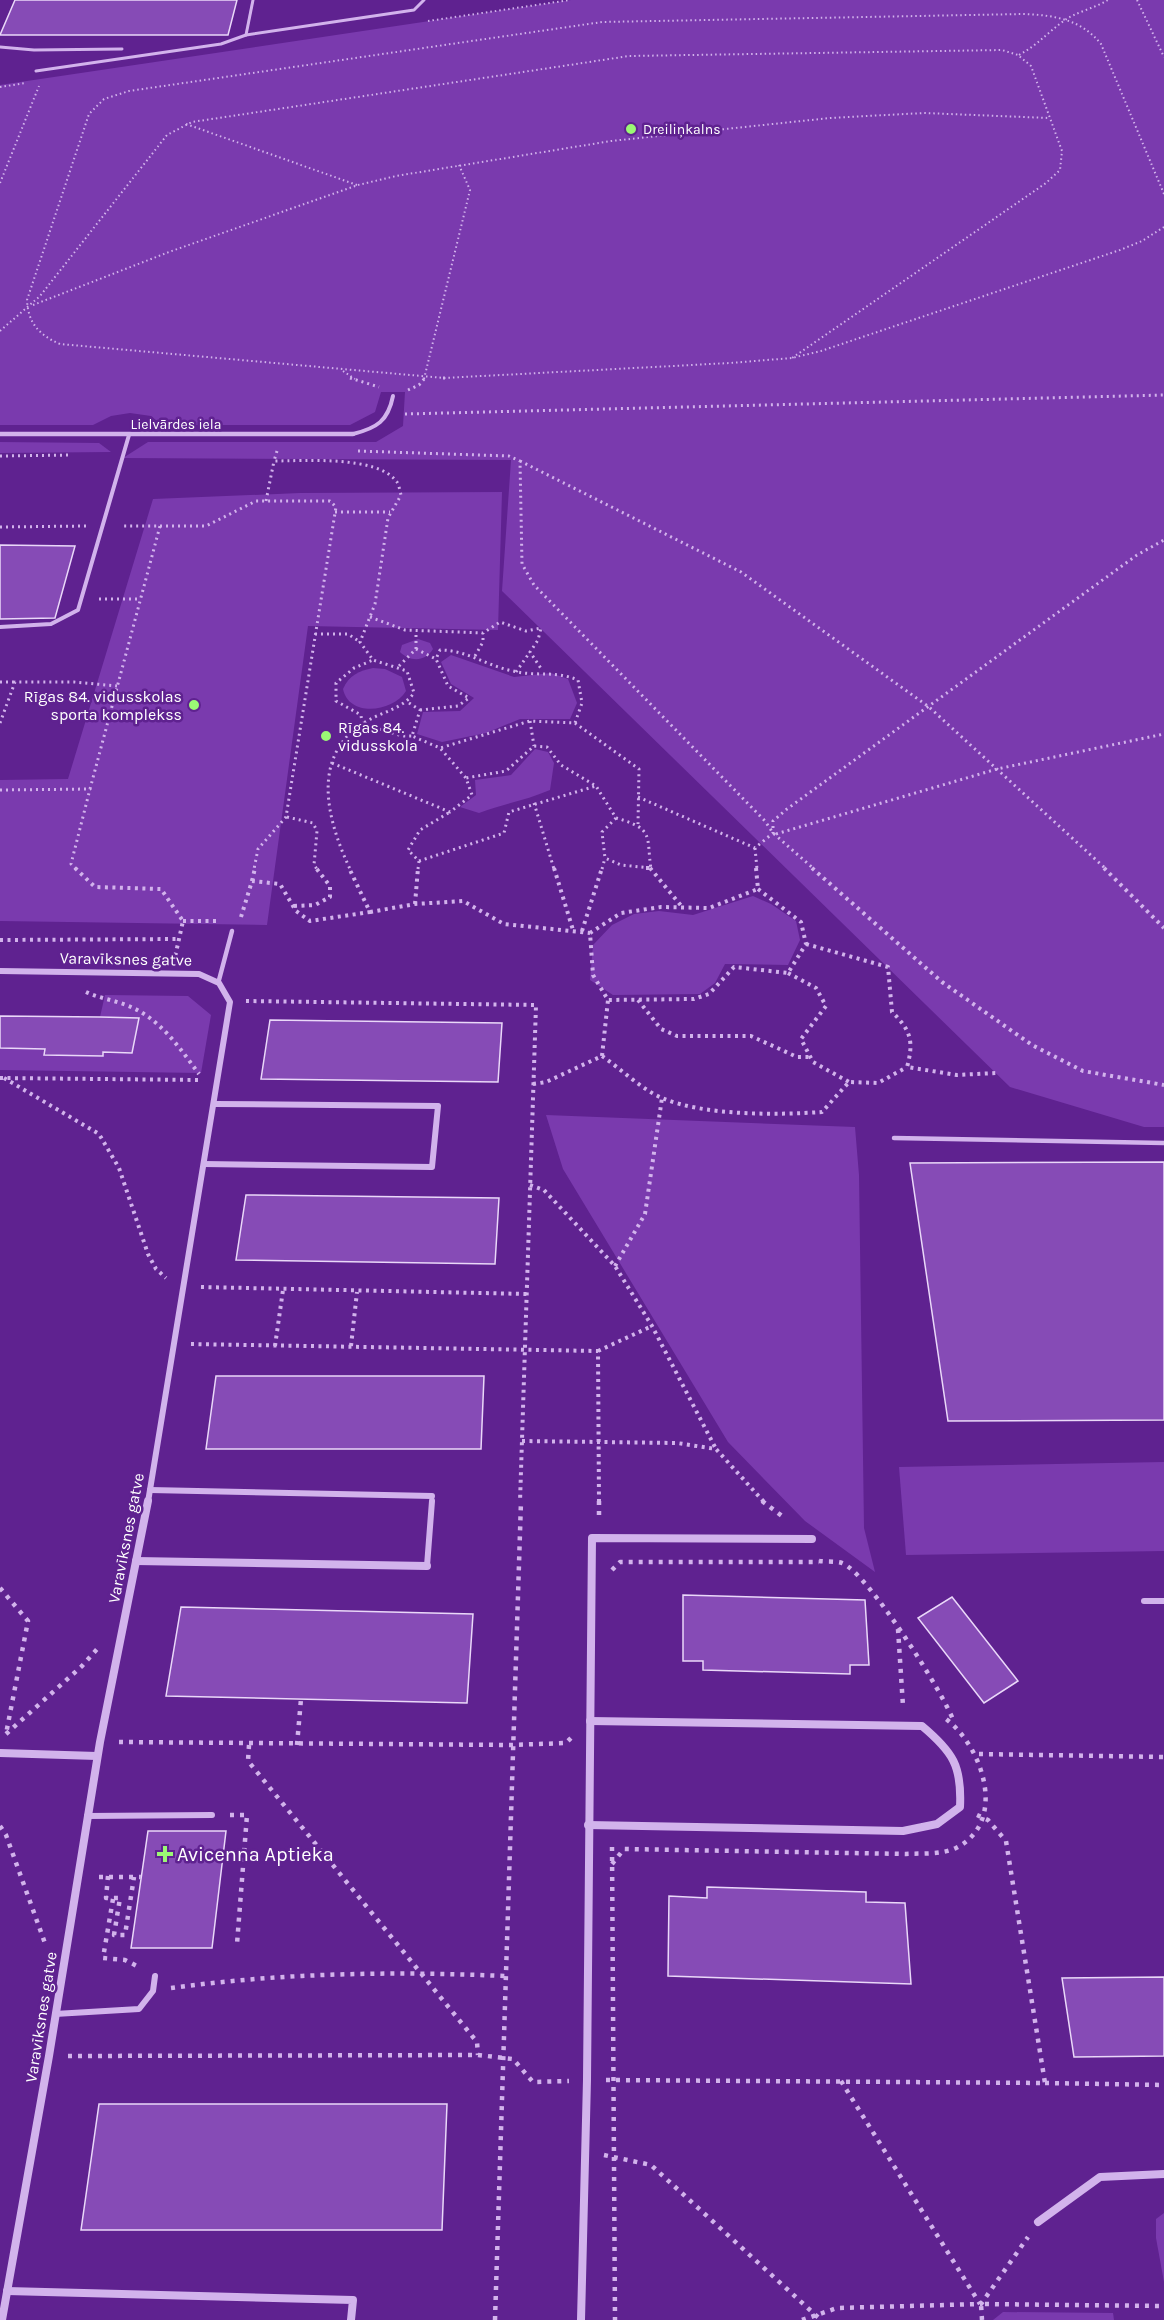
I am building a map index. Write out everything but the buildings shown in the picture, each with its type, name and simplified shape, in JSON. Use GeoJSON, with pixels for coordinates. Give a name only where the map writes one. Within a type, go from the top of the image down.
{"type":"FeatureCollection","features":[{"type":"Feature","properties":{"kind":"street","name":"Lielvārdes iela"},"geometry":{"type":"LineString","coordinates":[[0,434],[353,434]]}},
{"type":"Feature","properties":{"kind":"street","name":"Varavīksnes gatve"},"geometry":{"type":"LineString","coordinates":[[0,971],[170,972],[199,974],[219,980]]}},
{"type":"Feature","properties":{"kind":"street"},"geometry":{"type":"LineString","coordinates":[[219,980],[227,989],[230,1002]]}},
{"type":"Feature","properties":{"kind":"street","name":"Varavīksnes gatve"},"geometry":{"type":"LineString","coordinates":[[2,2320],[49,2056],[97,1756],[150,1490],[172,1343],[215,1104],[230,1002]]}},
{"type":"Feature","properties":{"kind":"street"},"geometry":{"type":"LineString","coordinates":[[204,1164],[432,1167],[438,1106],[215,1104]]}},
{"type":"Feature","properties":{"kind":"street"},"geometry":{"type":"LineString","coordinates":[[150,1490],[432,1496]]}},
{"type":"Feature","properties":{"kind":"street"},"geometry":{"type":"LineString","coordinates":[[581,2320],[592,1538],[812,1539]]}},
{"type":"Feature","properties":{"kind":"street"},"geometry":{"type":"LineString","coordinates":[[136,1561],[427,1566]]}},
{"type":"Feature","properties":{"kind":"street"},"geometry":{"type":"LineString","coordinates":[[588,1825],[903,1831],[937,1824],[960,1807],[962,1777],[946,1746],[922,1726],[590,1721]]}},
{"type":"Feature","properties":{"kind":"street"},"geometry":{"type":"LineString","coordinates":[[0,1753],[97,1756]]}},
{"type":"Feature","properties":{"kind":"street"},"geometry":{"type":"LineString","coordinates":[[1038,2222],[1100,2176],[1164,2174]]}},
{"type":"Feature","properties":{"kind":"street"},"geometry":{"type":"LineString","coordinates":[[7,2291],[353,2300],[351,2320]]}},
{"type":"Feature","properties":{"kind":"lane"},"geometry":{"type":"LineString","coordinates":[[246,35],[253,0]]}},
{"type":"Feature","properties":{"kind":"lane"},"geometry":{"type":"LineString","coordinates":[[36,71],[221,44],[246,35],[414,10],[424,0]]}},
{"type":"Feature","properties":{"kind":"lane"},"geometry":{"type":"LineString","coordinates":[[0,47],[34,50],[122,49]]}},
{"type":"Feature","properties":{"kind":"lane"},"geometry":{"type":"LineString","coordinates":[[353,434],[379,428],[390,414],[393,396]]}},
{"type":"Feature","properties":{"kind":"lane"},"geometry":{"type":"LineString","coordinates":[[0,627],[47,627],[66,621],[78,610],[105,525],[129,435]]}},
{"type":"Feature","properties":{"kind":"lane"},"geometry":{"type":"LineString","coordinates":[[219,980],[232,931]]}},
{"type":"Feature","properties":{"kind":"lane"},"geometry":{"type":"LineString","coordinates":[[894,1138],[1164,1143]]}},
{"type":"Feature","properties":{"kind":"lane"},"geometry":{"type":"LineString","coordinates":[[427,1566],[432,1496]]}},
{"type":"Feature","properties":{"kind":"lane"},"geometry":{"type":"LineString","coordinates":[[1144,1601],[1164,1601]]}},
{"type":"Feature","properties":{"kind":"lane"},"geometry":{"type":"LineString","coordinates":[[87,1816],[212,1815]]}},
{"type":"Feature","properties":{"kind":"lane"},"geometry":{"type":"LineString","coordinates":[[55,2014],[139,2009],[153,1991],[155,1976]]}},
{"type":"Feature","properties":{"kind":"path"},"geometry":{"type":"LineString","coordinates":[[1019,55],[1040,44],[1066,19],[1089,11],[1107,0]]}},
{"type":"Feature","properties":{"kind":"path"},"geometry":{"type":"LineString","coordinates":[[1137,0],[1164,57]]}},
{"type":"Feature","properties":{"kind":"path"},"geometry":{"type":"LineString","coordinates":[[1164,194],[1101,44],[1091,33],[1066,19],[1023,14],[602,22],[115,94],[99,102],[89,114],[27,308],[29,321],[35,330],[60,344],[426,377],[529,375],[792,357],[821,351],[1120,250],[1142,241],[1164,226]]}},
{"type":"Feature","properties":{"kind":"path"},"geometry":{"type":"LineString","coordinates":[[0,331],[40,296],[167,135],[185,124],[629,56],[1002,50],[1019,55],[1031,66],[1062,151],[1063,161],[1055,176],[792,357]]}},
{"type":"Feature","properties":{"kind":"path"},"geometry":{"type":"LineString","coordinates":[[0,183],[42,80]]}},
{"type":"Feature","properties":{"kind":"path"},"geometry":{"type":"LineString","coordinates":[[27,308],[169,252],[358,185],[459,165],[611,141],[830,118],[924,113],[1050,118]]}},
{"type":"Feature","properties":{"kind":"path"},"geometry":{"type":"LineString","coordinates":[[185,124],[358,185]]}},
{"type":"Feature","properties":{"kind":"path"},"geometry":{"type":"LineString","coordinates":[[343,370],[360,382],[387,389],[393,396],[419,385],[426,377],[470,190],[459,165]]}},
{"type":"Feature","properties":{"kind":"path"},"geometry":{"type":"LineString","coordinates":[[390,414],[1164,395]]}},
{"type":"Feature","properties":{"kind":"path"},"geometry":{"type":"LineString","coordinates":[[266,501],[274,461],[287,435]]}},
{"type":"Feature","properties":{"kind":"path"},"geometry":{"type":"LineString","coordinates":[[351,449],[361,453],[509,456],[741,572],[929,707],[1121,883],[1164,928]]}},
{"type":"Feature","properties":{"kind":"path"},"geometry":{"type":"LineString","coordinates":[[274,461],[339,461],[365,464],[384,472],[397,482],[402,493],[400,500],[390,512],[374,607],[360,642]]}},
{"type":"Feature","properties":{"kind":"path"},"geometry":{"type":"LineString","coordinates":[[520,461],[522,564],[534,585],[765,821],[773,833],[942,982],[1032,1046],[1083,1071],[1164,1085]]}},
{"type":"Feature","properties":{"kind":"path"},"geometry":{"type":"LineString","coordinates":[[0,527],[206,526],[256,501],[330,501],[336,507],[286,817],[258,849],[252,881],[240,920]]}},
{"type":"Feature","properties":{"kind":"path"},"geometry":{"type":"LineString","coordinates":[[335,512],[390,512]]}},
{"type":"Feature","properties":{"kind":"path"},"geometry":{"type":"LineString","coordinates":[[160,526],[71,864],[94,887],[161,889],[183,921],[170,972]]}},
{"type":"Feature","properties":{"kind":"path"},"geometry":{"type":"LineString","coordinates":[[773,833],[772,821],[787,809],[1083,593],[1137,555],[1164,540]]}},
{"type":"Feature","properties":{"kind":"path"},"geometry":{"type":"LineString","coordinates":[[82,599],[140,599]]}},
{"type":"Feature","properties":{"kind":"path"},"geometry":{"type":"LineString","coordinates":[[370,617],[396,628],[417,631],[483,633],[500,622],[526,631],[541,628],[538,640],[516,672]]}},
{"type":"Feature","properties":{"kind":"path"},"geometry":{"type":"LineString","coordinates":[[399,666],[417,650],[417,631]]}},
{"type":"Feature","properties":{"kind":"path"},"geometry":{"type":"LineString","coordinates":[[475,656],[483,642],[483,633]]}},
{"type":"Feature","properties":{"kind":"path"},"geometry":{"type":"LineString","coordinates":[[315,634],[348,634],[360,642],[373,660]]}},
{"type":"Feature","properties":{"kind":"path"},"geometry":{"type":"LineString","coordinates":[[436,659],[440,650],[455,649],[516,672],[559,671],[578,680],[582,703],[575,723]]}},
{"type":"Feature","properties":{"kind":"path"},"geometry":{"type":"LineString","coordinates":[[409,703],[420,710],[458,706],[469,698],[448,686],[436,659],[417,650]]}},
{"type":"Feature","properties":{"kind":"path"},"geometry":{"type":"LineString","coordinates":[[530,652],[542,671]]}},
{"type":"Feature","properties":{"kind":"path"},"geometry":{"type":"LineString","coordinates":[[362,724],[361,715],[336,701],[336,683],[354,668],[373,660],[399,666],[407,671],[413,682],[414,693],[409,703],[379,714],[362,724],[344,740],[332,763],[325,786],[329,816],[370,912]]}},
{"type":"Feature","properties":{"kind":"path"},"geometry":{"type":"LineString","coordinates":[[0,682],[74,682],[118,686]]}},
{"type":"Feature","properties":{"kind":"path"},"geometry":{"type":"LineString","coordinates":[[0,723],[15,682]]}},
{"type":"Feature","properties":{"kind":"path"},"geometry":{"type":"LineString","coordinates":[[412,736],[420,710]]}},
{"type":"Feature","properties":{"kind":"path"},"geometry":{"type":"LineString","coordinates":[[530,721],[534,746]]}},
{"type":"Feature","properties":{"kind":"path"},"geometry":{"type":"LineString","coordinates":[[440,748],[530,721],[575,723],[639,769],[638,824],[650,841],[650,868],[665,889],[684,909]]}},
{"type":"Feature","properties":{"kind":"path"},"geometry":{"type":"LineString","coordinates":[[362,724],[402,736],[412,736],[440,748],[466,778],[472,795],[450,812],[420,830],[408,850],[418,861],[415,904]]}},
{"type":"Feature","properties":{"kind":"path"},"geometry":{"type":"LineString","coordinates":[[773,833],[780,835],[997,769],[1164,734]]}},
{"type":"Feature","properties":{"kind":"path"},"geometry":{"type":"LineString","coordinates":[[466,778],[506,771],[534,746],[547,747],[561,765],[596,786],[616,818],[638,824]]}},
{"type":"Feature","properties":{"kind":"path"},"geometry":{"type":"LineString","coordinates":[[332,763],[450,812]]}},
{"type":"Feature","properties":{"kind":"path"},"geometry":{"type":"LineString","coordinates":[[418,861],[504,833],[509,812],[596,786]]}},
{"type":"Feature","properties":{"kind":"path"},"geometry":{"type":"LineString","coordinates":[[0,790],[90,789]]}},
{"type":"Feature","properties":{"kind":"path"},"geometry":{"type":"LineString","coordinates":[[638,797],[755,848]]}},
{"type":"Feature","properties":{"kind":"path"},"geometry":{"type":"LineString","coordinates":[[534,803],[573,930]]}},
{"type":"Feature","properties":{"kind":"path"},"geometry":{"type":"LineString","coordinates":[[286,817],[313,823],[317,831],[314,865],[330,886],[330,897],[315,905],[294,906]]}},
{"type":"Feature","properties":{"kind":"path"},"geometry":{"type":"LineString","coordinates":[[582,932],[605,858],[602,832],[616,818]]}},
{"type":"Feature","properties":{"kind":"path"},"geometry":{"type":"LineString","coordinates":[[755,848],[773,833]]}},
{"type":"Feature","properties":{"kind":"path"},"geometry":{"type":"LineString","coordinates":[[755,848],[758,890],[801,922],[806,944],[788,973]]}},
{"type":"Feature","properties":{"kind":"path"},"geometry":{"type":"LineString","coordinates":[[605,858],[614,860],[621,866],[650,868]]}},
{"type":"Feature","properties":{"kind":"path"},"geometry":{"type":"LineString","coordinates":[[252,881],[280,884],[294,906],[310,921],[415,904],[463,901],[504,924],[590,933],[621,913],[661,907],[709,908],[758,890]]}},
{"type":"Feature","properties":{"kind":"path"},"geometry":{"type":"LineString","coordinates":[[183,921],[229,920]]}},
{"type":"Feature","properties":{"kind":"path"},"geometry":{"type":"LineString","coordinates":[[590,933],[594,975],[608,1000],[602,1056]]}},
{"type":"Feature","properties":{"kind":"path"},"geometry":{"type":"LineString","coordinates":[[0,940],[180,939]]}},
{"type":"Feature","properties":{"kind":"path"},"geometry":{"type":"LineString","coordinates":[[806,944],[888,967],[892,1012],[909,1027],[914,1044],[907,1067]]}},
{"type":"Feature","properties":{"kind":"path"},"geometry":{"type":"LineString","coordinates":[[608,1000],[694,999],[709,994],[734,967],[788,973],[816,988],[826,1006],[801,1039],[813,1062],[849,1082],[878,1083],[907,1067],[957,1075],[996,1073]]}},
{"type":"Feature","properties":{"kind":"path"},"geometry":{"type":"LineString","coordinates":[[2,1078],[203,1080],[169,1032],[152,1018],[126,1005],[104,1000],[85,991]]}},
{"type":"Feature","properties":{"kind":"path"},"geometry":{"type":"LineString","coordinates":[[638,999],[661,1029],[677,1036],[751,1036],[798,1057],[811,1057]]}},
{"type":"Feature","properties":{"kind":"path"},"geometry":{"type":"LineString","coordinates":[[230,1002],[536,1005],[495,2320]]}},
{"type":"Feature","properties":{"kind":"path"},"geometry":{"type":"LineString","coordinates":[[533,1084],[546,1082],[602,1056]]}},
{"type":"Feature","properties":{"kind":"path"},"geometry":{"type":"LineString","coordinates":[[602,1056],[662,1098],[711,1110],[786,1114],[822,1112],[849,1082]]}},
{"type":"Feature","properties":{"kind":"path"},"geometry":{"type":"LineString","coordinates":[[2,1078],[56,1111],[98,1132],[114,1153],[130,1196],[146,1253],[160,1275],[182,1287],[527,1294]]}},
{"type":"Feature","properties":{"kind":"path"},"geometry":{"type":"LineString","coordinates":[[615,1266],[645,1214],[662,1098]]}},
{"type":"Feature","properties":{"kind":"path"},"geometry":{"type":"LineString","coordinates":[[530,1185],[544,1190],[615,1266],[652,1326],[716,1449]]}},
{"type":"Feature","properties":{"kind":"path"},"geometry":{"type":"LineString","coordinates":[[275,1346],[283,1290]]}},
{"type":"Feature","properties":{"kind":"path"},"geometry":{"type":"LineString","coordinates":[[351,1346],[357,1292]]}},
{"type":"Feature","properties":{"kind":"path"},"geometry":{"type":"LineString","coordinates":[[172,1343],[598,1351],[652,1326]]}},
{"type":"Feature","properties":{"kind":"path"},"geometry":{"type":"LineString","coordinates":[[592,1538],[600,1515],[598,1351]]}},
{"type":"Feature","properties":{"kind":"path"},"geometry":{"type":"LineString","coordinates":[[611,1582],[611,1570],[621,1562],[819,1562]]}},
{"type":"Feature","properties":{"kind":"path"},"geometry":{"type":"LineString","coordinates":[[0,1588],[28,1621],[6,1734],[82,1666],[96,1648],[120,1637]]}},
{"type":"Feature","properties":{"kind":"path"},"geometry":{"type":"LineString","coordinates":[[898,1629],[903,1707]]}},
{"type":"Feature","properties":{"kind":"path"},"geometry":{"type":"LineString","coordinates":[[297,1745],[301,1699]]}},
{"type":"Feature","properties":{"kind":"path"},"geometry":{"type":"LineString","coordinates":[[891,1706],[913,1708]]}},
{"type":"Feature","properties":{"kind":"path"},"geometry":{"type":"LineString","coordinates":[[612,1864],[624,1849],[906,1854],[946,1852],[965,1843],[982,1817],[985,1794],[978,1754],[955,1723],[940,1715]]}},
{"type":"Feature","properties":{"kind":"path"},"geometry":{"type":"LineString","coordinates":[[100,1742],[249,1745],[566,1743],[590,1721]]}},
{"type":"Feature","properties":{"kind":"path"},"geometry":{"type":"LineString","coordinates":[[249,1745],[248,1761],[477,2042],[478,2055]]}},
{"type":"Feature","properties":{"kind":"path"},"geometry":{"type":"LineString","coordinates":[[978,1754],[1164,1757]]}},
{"type":"Feature","properties":{"kind":"path"},"geometry":{"type":"LineString","coordinates":[[960,1807],[982,1817],[1006,1841],[1046,2083]]}},
{"type":"Feature","properties":{"kind":"path"},"geometry":{"type":"LineString","coordinates":[[212,1815],[247,1815],[237,1944]]}},
{"type":"Feature","properties":{"kind":"path"},"geometry":{"type":"LineString","coordinates":[[611,1825],[615,2080],[615,2320]]}},
{"type":"Feature","properties":{"kind":"path"},"geometry":{"type":"LineString","coordinates":[[0,1826],[6,1835],[60,1986]]}},
{"type":"Feature","properties":{"kind":"path"},"geometry":{"type":"LineString","coordinates":[[108,1876],[106,1898],[120,1898],[114,1935],[126,1935],[134,1877]]}},
{"type":"Feature","properties":{"kind":"path"},"geometry":{"type":"LineString","coordinates":[[99,1877],[141,1877]]}},
{"type":"Feature","properties":{"kind":"path"},"geometry":{"type":"LineString","coordinates":[[113,1899],[103,1959],[125,1960],[155,1976]]}},
{"type":"Feature","properties":{"kind":"path"},"geometry":{"type":"LineString","coordinates":[[153,1991],[216,1981],[420,1971],[505,1976]]}},
{"type":"Feature","properties":{"kind":"path"},"geometry":{"type":"LineString","coordinates":[[49,2056],[502,2056],[513,2059],[533,2082],[586,2080],[841,2081],[1164,2085]]}},
{"type":"Feature","properties":{"kind":"path"},"geometry":{"type":"LineString","coordinates":[[841,2081],[981,2304],[982,2320]]}},
{"type":"Feature","properties":{"kind":"path"},"geometry":{"type":"LineString","coordinates":[[585,2154],[614,2156],[651,2165],[820,2320]]}},
{"type":"Feature","properties":{"kind":"path"},"geometry":{"type":"LineString","coordinates":[[981,2304],[1038,2222]]}},
{"type":"Feature","properties":{"kind":"path"},"geometry":{"type":"LineString","coordinates":[[802,2320],[837,2308],[981,2304],[1164,2306]]}},
{"type":"Feature","properties":{"kind":"shaded area"},"geometry":{"type":"Polygon","coordinates":[[[571,0],[1164,0],[1164,1127],[1144,1127],[1010,1087],[502,591],[511,460],[123,458],[148,442],[376,442],[403,426],[405,392],[381,392],[375,412],[350,425],[162,425],[151,416],[130,413],[111,416],[93,425],[0,425],[0,85],[571,0]]]}},
{"type":"Feature","properties":{"kind":"shaded area"},"geometry":{"type":"Polygon","coordinates":[[[0,442],[99,443],[111,452],[0,453],[0,442]]]}},
{"type":"Feature","properties":{"kind":"shaded area","name":"Rīgas 84. vidusskolas sporta komplekss"},"geometry":{"type":"Polygon","coordinates":[[[502,492],[498,630],[308,626],[267,925],[0,921],[0,780],[68,779],[153,499],[300,493],[502,492]]]}},
{"type":"Feature","properties":{"kind":"shaded area"},"geometry":{"type":"Polygon","coordinates":[[[418,639],[430,643],[433,649],[426,656],[413,659],[400,652],[402,645],[418,639]]]}},
{"type":"Feature","properties":{"kind":"shaded area"},"geometry":{"type":"Polygon","coordinates":[[[451,655],[514,677],[551,673],[568,679],[577,703],[570,719],[520,719],[486,733],[442,742],[417,734],[423,712],[460,711],[474,698],[451,684],[441,662],[451,655]]]}},
{"type":"Feature","properties":{"kind":"shaded area"},"geometry":{"type":"Polygon","coordinates":[[[373,668],[385,669],[402,677],[406,691],[392,704],[372,709],[362,708],[347,698],[343,689],[355,674],[373,668]]]}},
{"type":"Feature","properties":{"kind":"shaded area"},"geometry":{"type":"Polygon","coordinates":[[[535,749],[548,752],[554,763],[550,790],[479,813],[460,807],[476,795],[475,780],[511,775],[535,749]]]}},
{"type":"Feature","properties":{"kind":"shaded area"},"geometry":{"type":"Polygon","coordinates":[[[753,896],[771,904],[796,921],[800,940],[788,965],[725,964],[715,983],[700,994],[613,995],[590,980],[593,945],[612,925],[634,914],[659,911],[693,915],[753,896]]]}},
{"type":"Feature","properties":{"kind":"shaded area"},"geometry":{"type":"Polygon","coordinates":[[[105,995],[188,996],[211,1015],[201,1073],[0,1070],[0,1048],[45,1049],[45,1055],[102,1056],[100,1017],[105,995]]]}},
{"type":"Feature","properties":{"kind":"shaded area"},"geometry":{"type":"Polygon","coordinates":[[[546,1115],[855,1127],[859,1175],[864,1528],[875,1572],[805,1521],[728,1442],[563,1169],[546,1115]]]}},
{"type":"Feature","properties":{"kind":"shaded area"},"geometry":{"type":"Polygon","coordinates":[[[1164,1462],[1164,1551],[906,1555],[899,1467],[1164,1462]]]}},
{"type":"Feature","properties":{"kind":"shaded area"},"geometry":{"type":"Polygon","coordinates":[[[1164,2213],[1164,2282],[1156,2238],[1156,2219],[1164,2213]]]}},
{"type":"Feature","properties":{"kind":"shaded area"},"geometry":{"type":"Polygon","coordinates":[[[1003,2312],[1113,2313],[1114,2320],[993,2320],[1003,2312]]]}},
{"type":"Feature","properties":{"kind":"place","name":"Dreiliņkalns"},"geometry":{"type":"Point","coordinates":[631,129]}},
{"type":"Feature","properties":{"kind":"place","name":"Rīgas 84. vidusskolas sporta komplekss"},"geometry":{"type":"Point","coordinates":[194,705]}},
{"type":"Feature","properties":{"kind":"place","name":"Rīgas 84. vidusskola"},"geometry":{"type":"Point","coordinates":[326,736]}},
{"type":"Feature","properties":{"kind":"place","name":"Avicenna Aptieka"},"geometry":{"type":"Point","coordinates":[165,1854]}}]}
